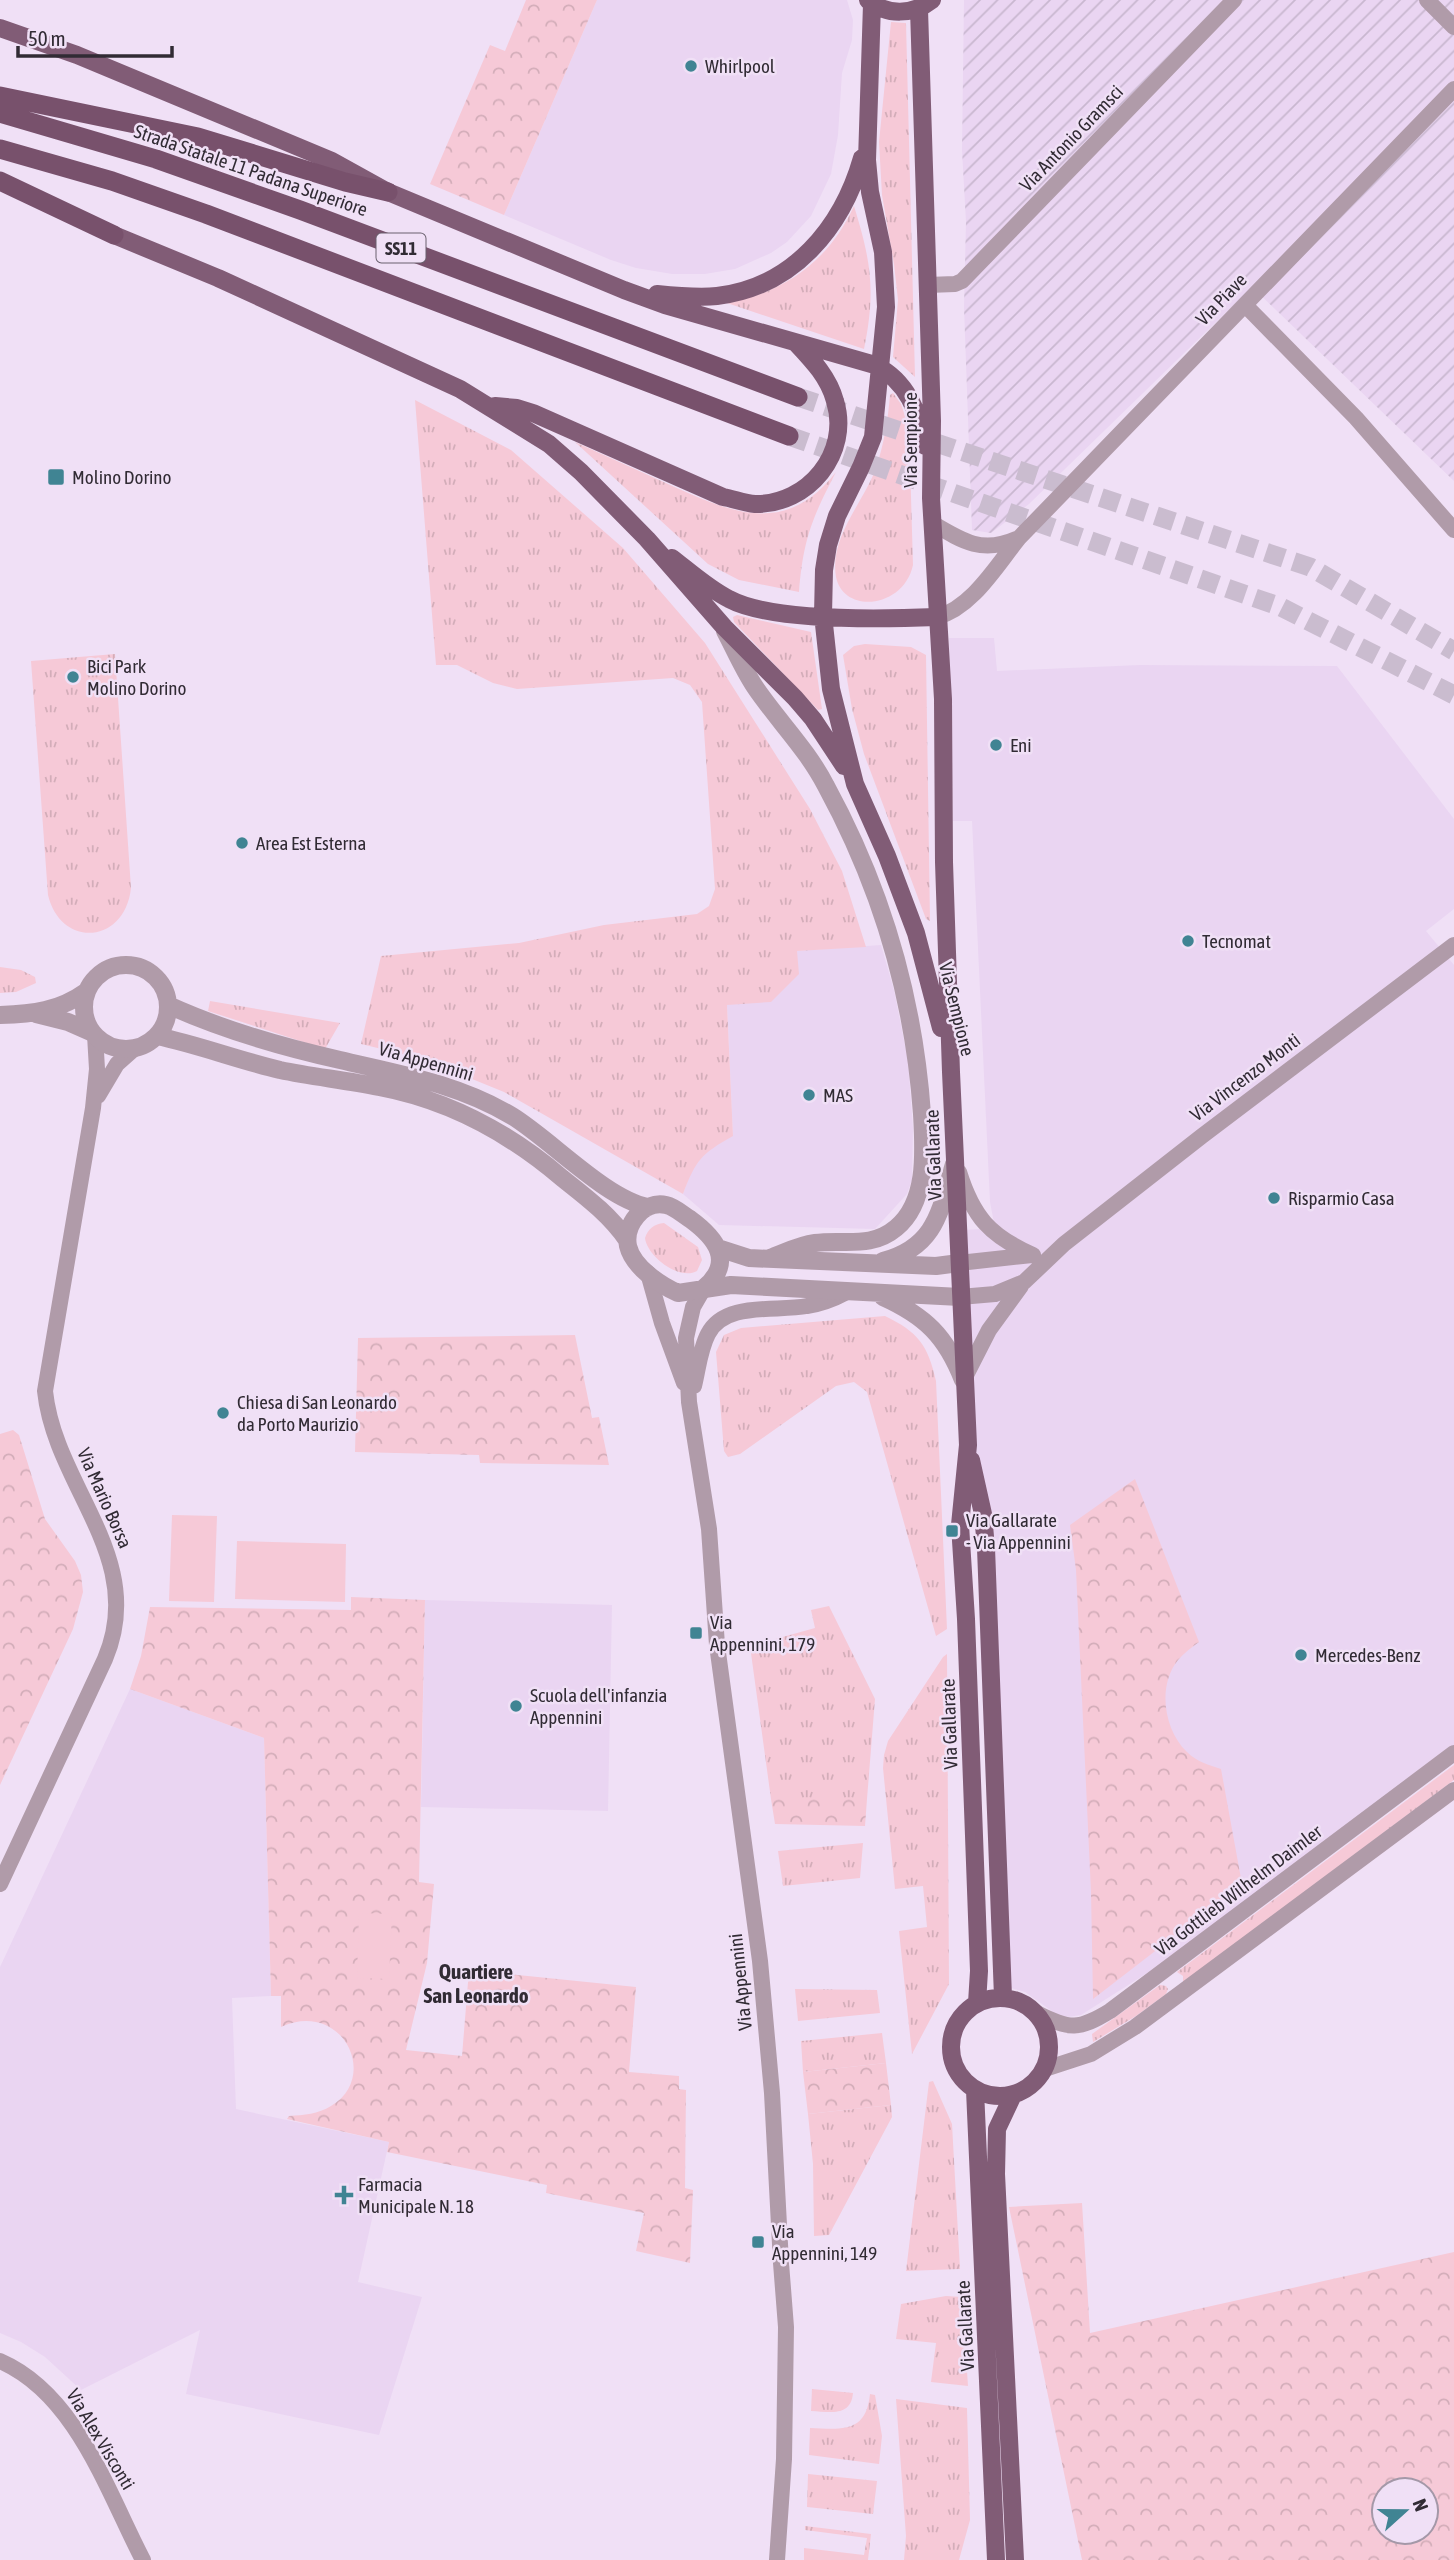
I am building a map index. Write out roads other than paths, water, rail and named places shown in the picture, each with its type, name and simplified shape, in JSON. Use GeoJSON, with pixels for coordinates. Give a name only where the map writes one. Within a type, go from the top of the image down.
{"type":"FeatureCollection","features":[{"type":"Feature","properties":{"kind":"highway"},"geometry":{"type":"LineString","coordinates":[[0,96],[198,137],[345,182],[388,192]]}},
{"type":"Feature","properties":{"kind":"highway","name":"Strada Statale 11 Padana Superiore"},"geometry":{"type":"LineString","coordinates":[[0,113],[156,159],[797,397]]}},
{"type":"Feature","properties":{"kind":"highway","name":"SS11"},"geometry":{"type":"LineString","coordinates":[[0,149],[111,181],[206,214],[789,436]]}},
{"type":"Feature","properties":{"kind":"highway"},"geometry":{"type":"LineString","coordinates":[[0,181],[96,224],[114,235]]}},
{"type":"Feature","properties":{"kind":"main road","name":"Via Sempione"},"geometry":{"type":"LineString","coordinates":[[870,2],[880,9],[895,12],[925,4],[931,498],[943,699],[944,862],[951,1072]]}},
{"type":"Feature","properties":{"kind":"main road","name":"Via Sempione"},"geometry":{"type":"LineString","coordinates":[[870,2],[868,178],[886,277],[881,368],[871,442],[837,516],[828,545],[824,570],[823,615],[831,689],[855,784],[887,856],[916,933],[936,1001],[951,1072]]}},
{"type":"Feature","properties":{"kind":"main road"},"geometry":{"type":"LineString","coordinates":[[0,28],[77,55],[332,161],[388,192],[624,290],[797,344],[862,360],[881,368],[900,384],[916,413],[926,451],[931,498]]}},
{"type":"Feature","properties":{"kind":"main road"},"geometry":{"type":"LineString","coordinates":[[624,290],[681,296],[715,296],[760,284],[785,271],[806,255],[836,220],[852,188],[867,141]]}},
{"type":"Feature","properties":{"kind":"main road"},"geometry":{"type":"LineString","coordinates":[[114,235],[272,303],[460,389],[540,438],[566,458],[647,539],[724,628],[813,719],[855,784]]}},
{"type":"Feature","properties":{"kind":"main road"},"geometry":{"type":"LineString","coordinates":[[491,406],[533,413],[723,496],[753,504],[770,503],[799,493],[815,480],[834,450],[838,431],[838,413],[830,388],[821,371],[797,344]]}},
{"type":"Feature","properties":{"kind":"main road"},"geometry":{"type":"LineString","coordinates":[[647,539],[729,599],[770,611],[900,619],[937,617]]}},
{"type":"Feature","properties":{"kind":"main road","name":"Via Gallarate"},"geometry":{"type":"LineString","coordinates":[[951,1072],[968,1445],[960,1525],[979,1971],[977,2003]]}},
{"type":"Feature","properties":{"kind":"main road","name":"Via Gallarate"},"geometry":{"type":"LineString","coordinates":[[968,1445],[984,1514],[1003,1997]]}},
{"type":"Feature","properties":{"kind":"main road"},"geometry":{"type":"LineString","coordinates":[[1003,1997],[1021,2002],[1037,2013],[1048,2032],[1050,2050],[1045,2069],[1031,2086],[1013,2095],[994,2096],[975,2090],[959,2074],[951,2052],[952,2033],[961,2015],[977,2003],[989,1998],[1003,1997]]}},
{"type":"Feature","properties":{"kind":"main road","name":"Via Gallarate"},"geometry":{"type":"LineString","coordinates":[[975,2090],[996,2560]]}},
{"type":"Feature","properties":{"kind":"main road","name":"Via Gallarate"},"geometry":{"type":"LineString","coordinates":[[1013,2095],[998,2129],[996,2174],[1015,2560]]}},
{"type":"Feature","properties":{"kind":"street","name":"Via Antonio Gramsci"},"geometry":{"type":"LineString","coordinates":[[928,285],[955,284],[962,281],[1234,0]]}},
{"type":"Feature","properties":{"kind":"street"},"geometry":{"type":"LineString","coordinates":[[1427,0],[1454,27]]}},
{"type":"Feature","properties":{"kind":"street","name":"Via Piave"},"geometry":{"type":"LineString","coordinates":[[937,617],[949,614],[965,603],[1019,538],[1454,89]]}},
{"type":"Feature","properties":{"kind":"street"},"geometry":{"type":"LineString","coordinates":[[1245,305],[1356,418],[1454,530]]}},
{"type":"Feature","properties":{"kind":"street"},"geometry":{"type":"LineString","coordinates":[[932,523],[963,542],[985,546],[1002,545],[1019,538]]}},
{"type":"Feature","properties":{"kind":"street"},"geometry":{"type":"LineString","coordinates":[[724,628],[755,686],[793,734],[819,773],[859,856],[905,989],[920,1079],[924,1146],[922,1171],[910,1211],[898,1227],[878,1240],[818,1242],[770,1258]]}},
{"type":"Feature","properties":{"kind":"street","name":"Via Vincenzo Monti"},"geometry":{"type":"LineString","coordinates":[[964,1380],[984,1338],[1024,1282],[1064,1244],[1454,945]]}},
{"type":"Feature","properties":{"kind":"street"},"geometry":{"type":"LineString","coordinates":[[0,1015],[33,1014],[68,1004],[87,991],[101,973],[118,965],[142,968],[156,976],[165,989],[168,1005],[166,1020],[157,1035],[135,1048],[117,1048],[68,1022],[33,1014]]}},
{"type":"Feature","properties":{"kind":"street"},"geometry":{"type":"LineString","coordinates":[[87,991],[84,1010],[94,1034]]}},
{"type":"Feature","properties":{"kind":"street","name":"Via Appennini"},"geometry":{"type":"LineString","coordinates":[[168,1005],[199,1019],[296,1050],[393,1071],[455,1089],[510,1115],[627,1201],[648,1208],[657,1205],[676,1209],[711,1236],[718,1248],[719,1272],[704,1288],[694,1307],[687,1338],[690,1402],[709,1529],[717,1645],[756,1928],[772,2093],[786,2327],[784,2459],[777,2560]]}},
{"type":"Feature","properties":{"kind":"street","name":"Via Mario Borsa"},"geometry":{"type":"LineString","coordinates":[[0,1884],[106,1659],[116,1628],[118,1605],[114,1572],[103,1540],[64,1461],[49,1415],[45,1391],[93,1108],[97,1069],[94,1034]]}},
{"type":"Feature","properties":{"kind":"street","name":"Via Appennini"},"geometry":{"type":"LineString","coordinates":[[157,1035],[281,1070],[380,1087],[438,1102],[466,1113],[520,1145],[603,1211],[627,1240],[634,1260],[678,1293],[747,1285],[960,1297]]}},
{"type":"Feature","properties":{"kind":"street","name":"Via Mario Borsa"},"geometry":{"type":"LineString","coordinates":[[93,1108],[111,1073],[124,1056],[135,1048]]}},
{"type":"Feature","properties":{"kind":"street"},"geometry":{"type":"LineString","coordinates":[[873,1264],[905,1253],[927,1236],[940,1213],[955,1160]]}},
{"type":"Feature","properties":{"kind":"street"},"geometry":{"type":"LineString","coordinates":[[955,1160],[970,1202],[988,1228],[1009,1245],[1033,1255]]}},
{"type":"Feature","properties":{"kind":"street"},"geometry":{"type":"LineString","coordinates":[[627,1240],[632,1222],[648,1208]]}},
{"type":"Feature","properties":{"kind":"street","name":"Via Vincenzo Monti"},"geometry":{"type":"LineString","coordinates":[[959,1263],[1033,1255],[1064,1244]]}},
{"type":"Feature","properties":{"kind":"street"},"geometry":{"type":"LineString","coordinates":[[718,1248],[739,1256],[770,1258],[936,1266],[959,1263]]}},
{"type":"Feature","properties":{"kind":"street","name":"Via Appennini"},"geometry":{"type":"LineString","coordinates":[[648,1273],[690,1402]]}},
{"type":"Feature","properties":{"kind":"street","name":"Via Vincenzo Monti"},"geometry":{"type":"LineString","coordinates":[[960,1297],[995,1294],[1024,1282]]}},
{"type":"Feature","properties":{"kind":"street","name":"Via Appennini"},"geometry":{"type":"LineString","coordinates":[[690,1402],[705,1341],[719,1320],[746,1311],[805,1307],[830,1301],[847,1292]]}},
{"type":"Feature","properties":{"kind":"street","name":"Via Appennini"},"geometry":{"type":"LineString","coordinates":[[877,1294],[913,1312],[938,1334],[964,1380]]}},
{"type":"Feature","properties":{"kind":"street","name":"Via Gottlieb Wilhelm Daimler"},"geometry":{"type":"LineString","coordinates":[[1037,2013],[1059,2024],[1083,2026],[1110,2011],[1454,1753]]}},
{"type":"Feature","properties":{"kind":"street"},"geometry":{"type":"LineString","coordinates":[[1045,2069],[1091,2054],[1135,2027],[1454,1790]]}},
{"type":"Feature","properties":{"kind":"street","name":"Via Alex Visconti"},"geometry":{"type":"LineString","coordinates":[[0,2361],[28,2376],[58,2404],[93,2461],[143,2560]]}},
{"type":"Feature","properties":{"kind":"tunnel"},"geometry":{"type":"LineString","coordinates":[[798,397],[1310,567],[1454,651]]}},
{"type":"Feature","properties":{"kind":"tunnel"},"geometry":{"type":"LineString","coordinates":[[789,436],[1281,607],[1454,695]]}},
{"type":"Feature","properties":{"kind":"place","name":"Whirlpool"},"geometry":{"type":"Point","coordinates":[691,66]}},
{"type":"Feature","properties":{"kind":"place","name":"Molino Dorino"},"geometry":{"type":"Point","coordinates":[56,477]}},
{"type":"Feature","properties":{"kind":"place","name":"Bici Park Molino Dorino"},"geometry":{"type":"Point","coordinates":[73,677]}},
{"type":"Feature","properties":{"kind":"place","name":"Eni"},"geometry":{"type":"Point","coordinates":[996,745]}},
{"type":"Feature","properties":{"kind":"place","name":"Area Est Esterna"},"geometry":{"type":"Point","coordinates":[242,843]}},
{"type":"Feature","properties":{"kind":"place","name":"Tecnomat"},"geometry":{"type":"Point","coordinates":[1188,941]}},
{"type":"Feature","properties":{"kind":"place","name":"MAS"},"geometry":{"type":"Point","coordinates":[809,1095]}},
{"type":"Feature","properties":{"kind":"place","name":"Risparmio Casa"},"geometry":{"type":"Point","coordinates":[1274,1198]}},
{"type":"Feature","properties":{"kind":"place","name":"Chiesa di San Leonardo da Porto Maurizio"},"geometry":{"type":"Point","coordinates":[223,1413]}},
{"type":"Feature","properties":{"kind":"place","name":"Via Gallarate - Via Appennini"},"geometry":{"type":"Point","coordinates":[952,1531]}},
{"type":"Feature","properties":{"kind":"place","name":"Via Appennini, 179"},"geometry":{"type":"Point","coordinates":[696,1633]}},
{"type":"Feature","properties":{"kind":"place","name":"Mercedes-Benz"},"geometry":{"type":"Point","coordinates":[1301,1655]}},
{"type":"Feature","properties":{"kind":"place","name":"Scuola dell'infanzia Appennini"},"geometry":{"type":"Point","coordinates":[516,1706]}},
{"type":"Feature","properties":{"kind":"place","name":"Farmacia Municipale N. 18"},"geometry":{"type":"Point","coordinates":[344,2195]}},
{"type":"Feature","properties":{"kind":"place","name":"Via Appennini, 149"},"geometry":{"type":"Point","coordinates":[758,2242]}},
{"type":"Feature","properties":{"kind":"district","name":"Quartiere San Leonardo"},"geometry":{"type":"Point","coordinates":[476,1983]}}]}
